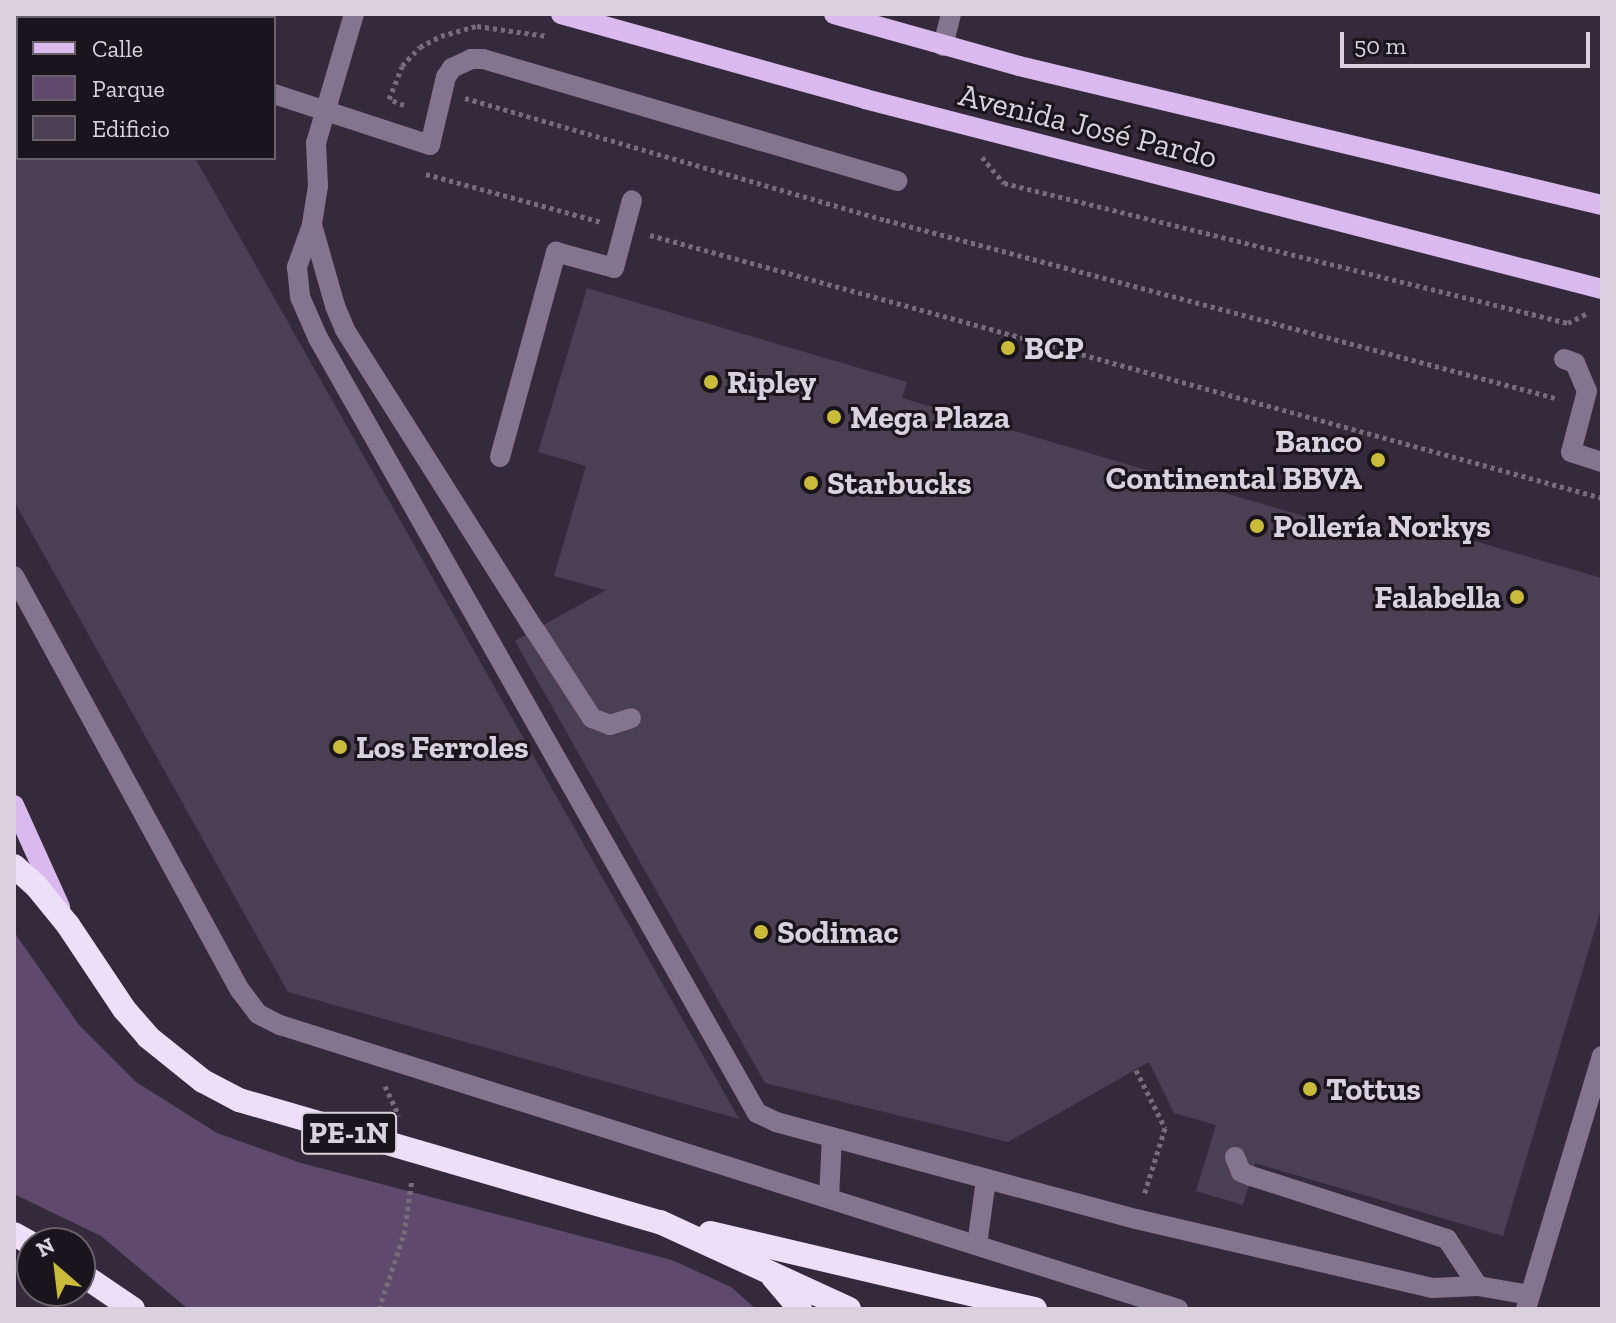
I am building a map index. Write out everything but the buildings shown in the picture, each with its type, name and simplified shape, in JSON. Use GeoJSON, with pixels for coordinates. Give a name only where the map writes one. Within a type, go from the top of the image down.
{"type":"FeatureCollection","features":[{"type":"Feature","properties":{"kind":"highway","name":"PE-1N"},"geometry":{"type":"LineString","coordinates":[[14,866],[37,887],[68,925],[124,1009],[148,1037],[203,1081],[239,1100],[660,1222],[849,1309]]}},
{"type":"Feature","properties":{"kind":"highway"},"geometry":{"type":"LineString","coordinates":[[660,1222],[1035,1309]]}},
{"type":"Feature","properties":{"kind":"highway"},"geometry":{"type":"LineString","coordinates":[[769,1272],[800,1309]]}},
{"type":"Feature","properties":{"kind":"highway"},"geometry":{"type":"LineString","coordinates":[[96,1284],[133,1309]]}},
{"type":"Feature","properties":{"kind":"main road","name":"Avenida José Pardo"},"geometry":{"type":"LineString","coordinates":[[561,14],[865,99],[1602,289]]}},
{"type":"Feature","properties":{"kind":"main road","name":"Avenida José Pardo"},"geometry":{"type":"LineString","coordinates":[[834,14],[943,46],[1602,205]]}},
{"type":"Feature","properties":{"kind":"main road"},"geometry":{"type":"LineString","coordinates":[[14,805],[68,925]]}},
{"type":"Feature","properties":{"kind":"street"},"geometry":{"type":"LineString","coordinates":[[354,14],[316,143],[318,186],[312,225],[297,267],[297,285],[318,338],[757,1113],[776,1122],[1136,1219],[1432,1288],[1478,1286],[1527,1302],[1602,1056]]}},
{"type":"Feature","properties":{"kind":"street"},"geometry":{"type":"LineString","coordinates":[[943,46],[951,14]]}},
{"type":"Feature","properties":{"kind":"street"},"geometry":{"type":"LineString","coordinates":[[276,95],[430,145],[446,77],[452,68],[471,59],[483,59],[897,181]]}},
{"type":"Feature","properties":{"kind":"street"},"geometry":{"type":"LineString","coordinates":[[500,457],[556,252],[614,268],[632,200]]}},
{"type":"Feature","properties":{"kind":"street"},"geometry":{"type":"LineString","coordinates":[[312,225],[345,330],[543,643],[592,718],[610,725],[631,718]]}},
{"type":"Feature","properties":{"kind":"street"},"geometry":{"type":"LineString","coordinates":[[1564,359],[1575,363],[1587,391],[1571,452],[1602,462]]}},
{"type":"Feature","properties":{"kind":"street"},"geometry":{"type":"LineString","coordinates":[[14,576],[240,990],[258,1014],[280,1025],[1178,1309]]}},
{"type":"Feature","properties":{"kind":"street"},"geometry":{"type":"LineString","coordinates":[[829,1198],[832,1137]]}},
{"type":"Feature","properties":{"kind":"street"},"geometry":{"type":"LineString","coordinates":[[1235,1157],[1241,1172],[1251,1176],[1447,1239],[1478,1286]]}},
{"type":"Feature","properties":{"kind":"street"},"geometry":{"type":"LineString","coordinates":[[977,1245],[986,1179]]}},
{"type":"Feature","properties":{"kind":"path"},"geometry":{"type":"LineString","coordinates":[[419,108],[389,99],[402,66],[420,47],[441,36],[477,26],[556,37]]}},
{"type":"Feature","properties":{"kind":"path"},"geometry":{"type":"LineString","coordinates":[[465,98],[901,224],[1560,399]]}},
{"type":"Feature","properties":{"kind":"path"},"geometry":{"type":"LineString","coordinates":[[977,151],[1004,183],[1568,323],[1602,310]]}},
{"type":"Feature","properties":{"kind":"path"},"geometry":{"type":"LineString","coordinates":[[415,170],[595,220]]}},
{"type":"Feature","properties":{"kind":"path"},"geometry":{"type":"LineString","coordinates":[[645,234],[1602,498]]}},
{"type":"Feature","properties":{"kind":"path"},"geometry":{"type":"LineString","coordinates":[[1136,1070],[1165,1128],[1136,1219]]}},
{"type":"Feature","properties":{"kind":"green space"},"geometry":{"type":"Polygon","coordinates":[[[14,932],[79,1025],[136,1082],[217,1133],[301,1163],[672,1260],[731,1287],[756,1309],[188,1309],[96,1234],[96,1227],[82,1227],[14,1194],[14,932]]]}},
{"type":"Feature","properties":{"kind":"place","name":"BCP"},"geometry":{"type":"Point","coordinates":[1008,348]}},
{"type":"Feature","properties":{"kind":"place","name":"Ripley"},"geometry":{"type":"Point","coordinates":[711,382]}},
{"type":"Feature","properties":{"kind":"place","name":"Mega Plaza"},"geometry":{"type":"Point","coordinates":[834,417]}},
{"type":"Feature","properties":{"kind":"place","name":"Banco Continental BBVA"},"geometry":{"type":"Point","coordinates":[1378,460]}},
{"type":"Feature","properties":{"kind":"place","name":"Starbucks"},"geometry":{"type":"Point","coordinates":[811,483]}},
{"type":"Feature","properties":{"kind":"place","name":"Pollería Norkys"},"geometry":{"type":"Point","coordinates":[1257,526]}},
{"type":"Feature","properties":{"kind":"place","name":"Falabella"},"geometry":{"type":"Point","coordinates":[1517,597]}},
{"type":"Feature","properties":{"kind":"place","name":"Los Ferroles"},"geometry":{"type":"Point","coordinates":[340,747]}},
{"type":"Feature","properties":{"kind":"place","name":"Sodimac"},"geometry":{"type":"Point","coordinates":[761,932]}},
{"type":"Feature","properties":{"kind":"place","name":"Tottus"},"geometry":{"type":"Point","coordinates":[1310,1089]}}]}
